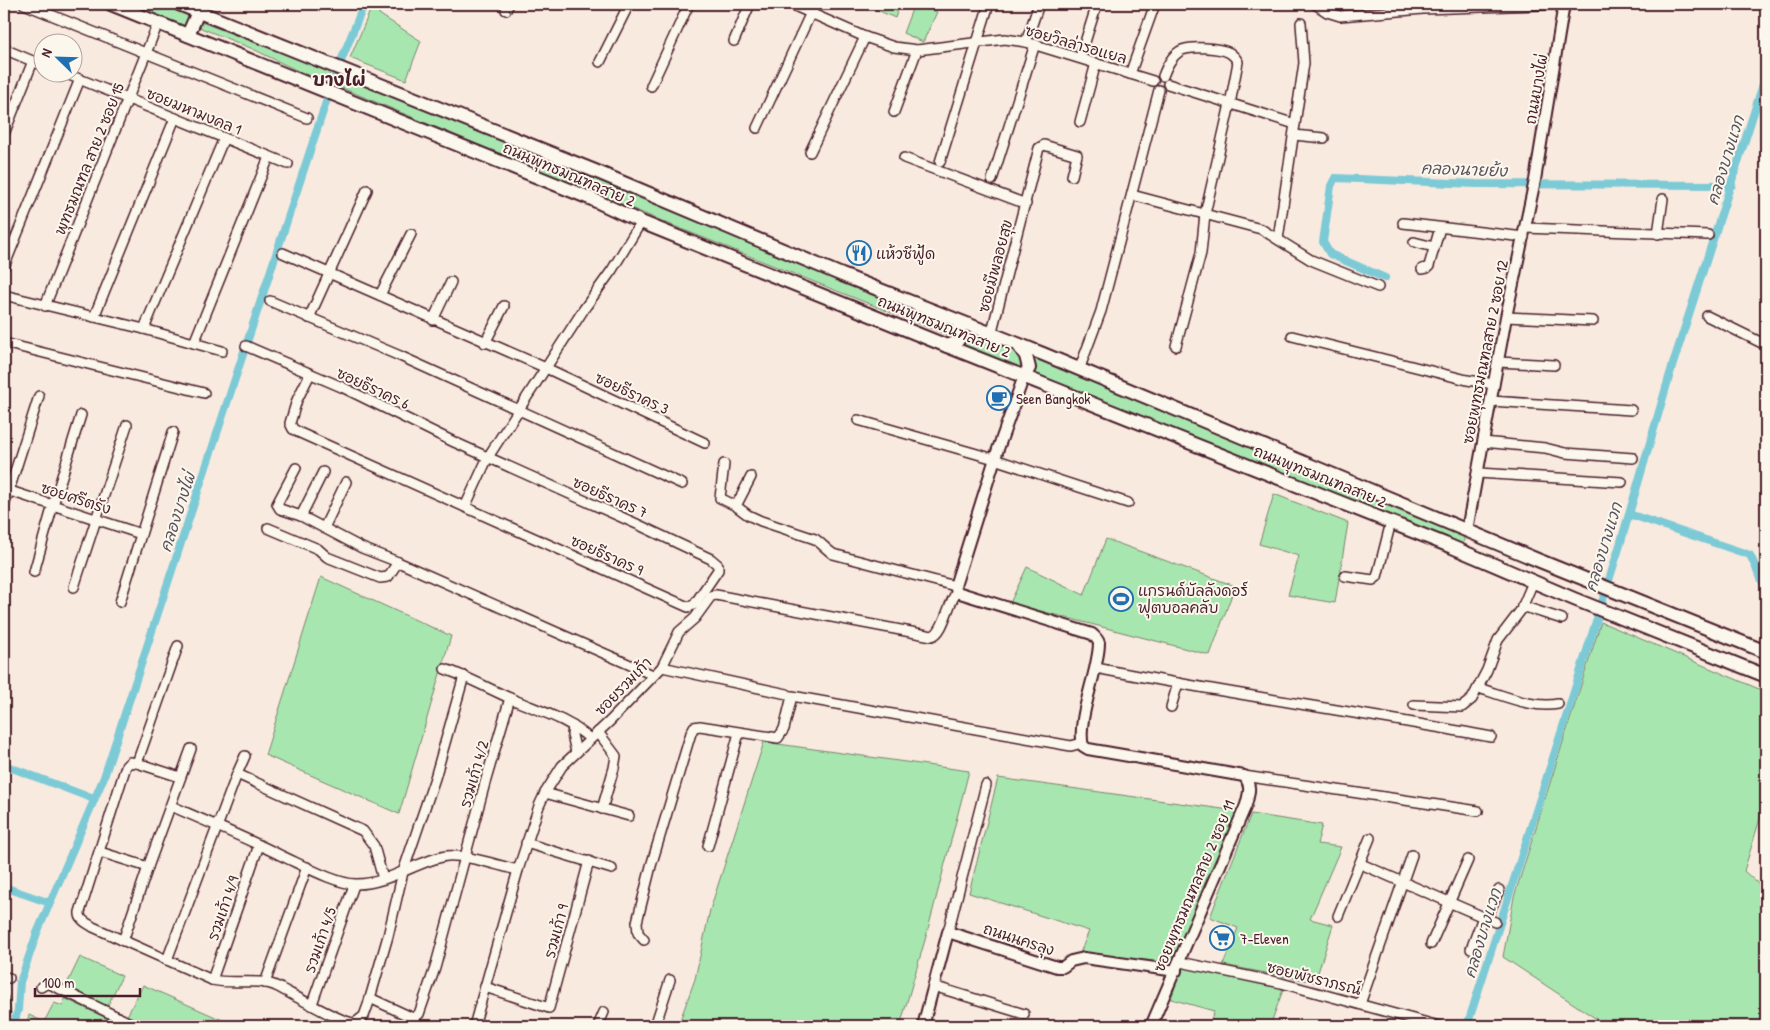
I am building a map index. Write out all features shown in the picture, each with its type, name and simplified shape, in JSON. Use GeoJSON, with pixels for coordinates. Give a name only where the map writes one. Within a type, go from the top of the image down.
{"type":"FeatureCollection","features":[{"type":"Feature","properties":{"kind":"main road","name":"ถนนพุทธมณฑลสาย 2"},"geometry":{"type":"LineString","coordinates":[[111,4],[587,197],[641,222],[1391,522],[1574,599],[1766,676]]}},
{"type":"Feature","properties":{"kind":"main road","name":"ถนนพุทธมณฑลสาย 2"},"geometry":{"type":"LineString","coordinates":[[179,4],[595,171],[958,322],[1766,652]]}},
{"type":"Feature","properties":{"kind":"main road"},"geometry":{"type":"LineString","coordinates":[[188,35],[198,12]]}},
{"type":"Feature","properties":{"kind":"main road"},"geometry":{"type":"LineString","coordinates":[[947,346],[960,339],[958,322]]}},
{"type":"Feature","properties":{"kind":"main road"},"geometry":{"type":"LineString","coordinates":[[1019,346],[1026,356],[1029,368],[1024,376]]}},
{"type":"Feature","properties":{"kind":"main road"},"geometry":{"type":"LineString","coordinates":[[1467,530],[1469,547],[1478,558]]}},
{"type":"Feature","properties":{"kind":"main road"},"geometry":{"type":"LineString","coordinates":[[1531,581],[1523,573],[1525,566],[1540,560]]}},
{"type":"Feature","properties":{"kind":"street"},"geometry":{"type":"LineString","coordinates":[[24,4],[307,118]]}},
{"type":"Feature","properties":{"kind":"street"},"geometry":{"type":"LineString","coordinates":[[600,62],[629,4]]}},
{"type":"Feature","properties":{"kind":"street"},"geometry":{"type":"LineString","coordinates":[[651,86],[689,4]]}},
{"type":"Feature","properties":{"kind":"street"},"geometry":{"type":"LineString","coordinates":[[734,41],[750,4]]}},
{"type":"Feature","properties":{"kind":"street","name":"ซอยวิลล่ารอแยล"},"geometry":{"type":"LineString","coordinates":[[790,4],[864,38],[894,47],[917,50],[1006,39],[1030,43],[1153,81]]}},
{"type":"Feature","properties":{"kind":"street"},"geometry":{"type":"LineString","coordinates":[[756,128],[816,4]]}},
{"type":"Feature","properties":{"kind":"street"},"geometry":{"type":"LineString","coordinates":[[940,162],[989,4]]}},
{"type":"Feature","properties":{"kind":"street"},"geometry":{"type":"LineString","coordinates":[[992,180],[1039,4]]}},
{"type":"Feature","properties":{"kind":"street"},"geometry":{"type":"LineString","coordinates":[[1080,58],[1097,4]]}},
{"type":"Feature","properties":{"kind":"street"},"geometry":{"type":"LineString","coordinates":[[1130,74],[1155,4]]}},
{"type":"Feature","properties":{"kind":"street"},"geometry":{"type":"LineString","coordinates":[[1315,4],[1327,12],[1340,16],[1423,9],[1564,4]]}},
{"type":"Feature","properties":{"kind":"street","name":"ถนนบางไผ่"},"geometry":{"type":"LineString","coordinates":[[1535,180],[1564,4]]}},
{"type":"Feature","properties":{"kind":"street","name":"พุทธมณฑล สาย 2 ซอย 15"},"geometry":{"type":"LineString","coordinates":[[45,306],[158,23]]}},
{"type":"Feature","properties":{"kind":"street"},"geometry":{"type":"LineString","coordinates":[[1278,239],[1304,62],[1301,23]]}},
{"type":"Feature","properties":{"kind":"street"},"geometry":{"type":"LineString","coordinates":[[810,152],[864,38]]}},
{"type":"Feature","properties":{"kind":"street"},"geometry":{"type":"LineString","coordinates":[[1176,346],[1201,253],[1205,214],[1230,104],[1238,62],[1235,56],[1224,51],[1195,48],[1182,49],[1168,63],[1165,80],[1164,90],[1154,88],[1153,81],[1158,76],[1165,80],[1230,104],[1296,124]]}},
{"type":"Feature","properties":{"kind":"street"},"geometry":{"type":"LineString","coordinates":[[4,49],[32,61]]}},
{"type":"Feature","properties":{"kind":"street"},"geometry":{"type":"LineString","coordinates":[[894,112],[917,50]]}},
{"type":"Feature","properties":{"kind":"street"},"geometry":{"type":"LineString","coordinates":[[1080,122],[1096,63]]}},
{"type":"Feature","properties":{"kind":"street"},"geometry":{"type":"LineString","coordinates":[[4,134],[32,64]]}},
{"type":"Feature","properties":{"kind":"street","name":"ซอยมหามงคล 1"},"geometry":{"type":"LineString","coordinates":[[82,81],[288,164]]}},
{"type":"Feature","properties":{"kind":"street"},"geometry":{"type":"LineString","coordinates":[[4,267],[79,82]]}},
{"type":"Feature","properties":{"kind":"street"},"geometry":{"type":"LineString","coordinates":[[1079,370],[1101,311],[1159,90]]}},
{"type":"Feature","properties":{"kind":"street"},"geometry":{"type":"LineString","coordinates":[[94,317],[175,118]]}},
{"type":"Feature","properties":{"kind":"street"},"geometry":{"type":"LineString","coordinates":[[1294,135],[1324,138]]}},
{"type":"Feature","properties":{"kind":"street"},"geometry":{"type":"LineString","coordinates":[[144,329],[224,138]]}},
{"type":"Feature","properties":{"kind":"street","name":"ซอยมีพลอยสุข"},"geometry":{"type":"LineString","coordinates":[[991,335],[1026,204],[1038,150],[1042,145],[1078,155],[1072,176]]}},
{"type":"Feature","properties":{"kind":"street"},"geometry":{"type":"LineString","coordinates":[[194,343],[269,157]]}},
{"type":"Feature","properties":{"kind":"street","name":"ซอยมีพลอยสุข"},"geometry":{"type":"LineString","coordinates":[[904,158],[1026,204]]}},
{"type":"Feature","properties":{"kind":"street","name":"ซอยพุทธมณฑลสาย 2 ซอย 12"},"geometry":{"type":"LineString","coordinates":[[1467,530],[1506,317],[1535,180]]}},
{"type":"Feature","properties":{"kind":"street"},"geometry":{"type":"LineString","coordinates":[[309,318],[367,190]]}},
{"type":"Feature","properties":{"kind":"street"},"geometry":{"type":"LineString","coordinates":[[1132,195],[1261,229],[1311,260],[1378,287]]}},
{"type":"Feature","properties":{"kind":"street"},"geometry":{"type":"LineString","coordinates":[[1658,234],[1663,198]]}},
{"type":"Feature","properties":{"kind":"street"},"geometry":{"type":"LineString","coordinates":[[310,374],[297,400],[290,423],[293,429],[466,507],[488,457],[584,309],[612,270],[641,222]]}},
{"type":"Feature","properties":{"kind":"street"},"geometry":{"type":"LineString","coordinates":[[1403,223],[1440,228],[1524,232],[1708,235]]}},
{"type":"Feature","properties":{"kind":"street"},"geometry":{"type":"LineString","coordinates":[[1422,268],[1429,266],[1440,228]]}},
{"type":"Feature","properties":{"kind":"street"},"geometry":{"type":"LineString","coordinates":[[380,295],[411,234]]}},
{"type":"Feature","properties":{"kind":"street"},"geometry":{"type":"LineString","coordinates":[[1414,242],[1434,247]]}},
{"type":"Feature","properties":{"kind":"street","name":"ซอยธีราคร 3"},"geometry":{"type":"LineString","coordinates":[[283,253],[546,368],[705,443]]}},
{"type":"Feature","properties":{"kind":"street"},"geometry":{"type":"LineString","coordinates":[[433,320],[451,282]]}},
{"type":"Feature","properties":{"kind":"street"},"geometry":{"type":"LineString","coordinates":[[4,295],[144,329],[222,351]]}},
{"type":"Feature","properties":{"kind":"street"},"geometry":{"type":"LineString","coordinates":[[270,301],[400,356],[682,484]]}},
{"type":"Feature","properties":{"kind":"street"},"geometry":{"type":"LineString","coordinates":[[486,343],[504,306]]}},
{"type":"Feature","properties":{"kind":"street"},"geometry":{"type":"LineString","coordinates":[[1706,316],[1766,345]]}},
{"type":"Feature","properties":{"kind":"street"},"geometry":{"type":"LineString","coordinates":[[1506,317],[1593,321]]}},
{"type":"Feature","properties":{"kind":"street"},"geometry":{"type":"LineString","coordinates":[[1292,336],[1467,380],[1494,384]]}},
{"type":"Feature","properties":{"kind":"street"},"geometry":{"type":"LineString","coordinates":[[4,343],[204,393]]}},
{"type":"Feature","properties":{"kind":"street","name":"ซอยธีราคร 6"},"geometry":{"type":"LineString","coordinates":[[246,346],[344,388],[488,457]]}},
{"type":"Feature","properties":{"kind":"street"},"geometry":{"type":"LineString","coordinates":[[1498,362],[1554,365]]}},
{"type":"Feature","properties":{"kind":"street"},"geometry":{"type":"LineString","coordinates":[[956,589],[995,459],[1024,376]]}},
{"type":"Feature","properties":{"kind":"street"},"geometry":{"type":"LineString","coordinates":[[4,506],[6,490],[39,396]]}},
{"type":"Feature","properties":{"kind":"street"},"geometry":{"type":"LineString","coordinates":[[1491,401],[1631,410]]}},
{"type":"Feature","properties":{"kind":"street"},"geometry":{"type":"LineString","coordinates":[[34,572],[52,505],[81,415]]}},
{"type":"Feature","properties":{"kind":"street"},"geometry":{"type":"LineString","coordinates":[[858,420],[995,459],[1128,503]]}},
{"type":"Feature","properties":{"kind":"street"},"geometry":{"type":"LineString","coordinates":[[74,586],[127,425]]}},
{"type":"Feature","properties":{"kind":"street"},"geometry":{"type":"LineString","coordinates":[[120,602],[173,432]]}},
{"type":"Feature","properties":{"kind":"street"},"geometry":{"type":"LineString","coordinates":[[1483,442],[1633,458]]}},
{"type":"Feature","properties":{"kind":"street","name":"ซอยธีราคร 7"},"geometry":{"type":"LineString","coordinates":[[488,457],[639,525],[718,565]]}},
{"type":"Feature","properties":{"kind":"street"},"geometry":{"type":"LineString","coordinates":[[724,464],[720,498],[748,515],[815,540],[823,544],[833,554],[956,589],[1092,634],[1097,638],[1098,643],[1096,668],[1083,723],[1082,743],[1088,749],[1244,776],[1478,811]]}},
{"type":"Feature","properties":{"kind":"street"},"geometry":{"type":"LineString","coordinates":[[296,468],[277,505],[280,509],[301,516],[362,548],[398,562],[653,675]]}},
{"type":"Feature","properties":{"kind":"street"},"geometry":{"type":"LineString","coordinates":[[301,516],[323,472]]}},
{"type":"Feature","properties":{"kind":"street"},"geometry":{"type":"LineString","coordinates":[[1478,473],[1622,482]]}},
{"type":"Feature","properties":{"kind":"street"},"geometry":{"type":"LineString","coordinates":[[736,506],[750,477]]}},
{"type":"Feature","properties":{"kind":"street"},"geometry":{"type":"LineString","coordinates":[[324,528],[346,482]]}},
{"type":"Feature","properties":{"kind":"street","name":"ซอยศรีตรัง"},"geometry":{"type":"LineString","coordinates":[[6,490],[141,534]]}},
{"type":"Feature","properties":{"kind":"street","name":"ซอยธีราคร 9"},"geometry":{"type":"LineString","coordinates":[[466,507],[688,607],[694,605],[718,570],[718,565]]}},
{"type":"Feature","properties":{"kind":"street"},"geometry":{"type":"LineString","coordinates":[[1345,576],[1373,580],[1376,577],[1391,522]]}},
{"type":"Feature","properties":{"kind":"street"},"geometry":{"type":"LineString","coordinates":[[268,528],[318,549],[327,557],[380,578],[388,577],[398,562]]}},
{"type":"Feature","properties":{"kind":"street"},"geometry":{"type":"LineString","coordinates":[[1414,704],[1462,707],[1472,699],[1487,670],[1498,640],[1522,606],[1531,581]]}},
{"type":"Feature","properties":{"kind":"street","name":"ซอยรวมเก้า"},"geometry":{"type":"LineString","coordinates":[[474,1026],[526,843],[545,793],[562,766],[662,667],[679,632],[695,618],[711,596],[716,595],[932,636],[939,632],[956,589]]}},
{"type":"Feature","properties":{"kind":"street"},"geometry":{"type":"LineString","coordinates":[[1522,606],[1562,620]]}},
{"type":"Feature","properties":{"kind":"street"},"geometry":{"type":"LineString","coordinates":[[137,763],[178,646]]}},
{"type":"Feature","properties":{"kind":"street"},"geometry":{"type":"LineString","coordinates":[[662,667],[787,694]]}},
{"type":"Feature","properties":{"kind":"street"},"geometry":{"type":"LineString","coordinates":[[1096,668],[1399,719],[1491,737]]}},
{"type":"Feature","properties":{"kind":"street"},"geometry":{"type":"LineString","coordinates":[[445,669],[510,698],[564,719],[590,739]]}},
{"type":"Feature","properties":{"kind":"street"},"geometry":{"type":"LineString","coordinates":[[180,778],[137,763],[130,762],[126,766],[80,917],[93,927],[212,980],[228,983],[265,983],[276,986],[345,1022],[359,1021],[364,1016],[370,998],[404,872],[464,676]]}},
{"type":"Feature","properties":{"kind":"street"},"geometry":{"type":"LineString","coordinates":[[1171,706],[1178,682]]}},
{"type":"Feature","properties":{"kind":"street"},"geometry":{"type":"LineString","coordinates":[[1478,688],[1534,704],[1548,706],[1558,704]]}},
{"type":"Feature","properties":{"kind":"street"},"geometry":{"type":"LineString","coordinates":[[644,940],[638,933],[637,922],[651,866],[694,727],[700,726],[778,738],[784,729],[792,696],[1070,746],[1082,743]]}},
{"type":"Feature","properties":{"kind":"street","name":"รวมเก้า 4/2"},"geometry":{"type":"LineString","coordinates":[[370,998],[414,1018],[419,1014],[434,968],[510,698]]}},
{"type":"Feature","properties":{"kind":"street"},"geometry":{"type":"LineString","coordinates":[[573,726],[572,735],[576,752]]}},
{"type":"Feature","properties":{"kind":"street"},"geometry":{"type":"LineString","coordinates":[[598,732],[616,756],[602,809]]}},
{"type":"Feature","properties":{"kind":"street"},"geometry":{"type":"LineString","coordinates":[[708,846],[739,733]]}},
{"type":"Feature","properties":{"kind":"street"},"geometry":{"type":"LineString","coordinates":[[123,941],[191,749]]}},
{"type":"Feature","properties":{"kind":"street"},"geometry":{"type":"LineString","coordinates":[[166,960],[245,756]]}},
{"type":"Feature","properties":{"kind":"street"},"geometry":{"type":"LineString","coordinates":[[237,774],[363,832],[374,846],[383,878]]}},
{"type":"Feature","properties":{"kind":"street","name":"ซอยพุทธมณฑลสาย 2 ซอย 11"},"geometry":{"type":"LineString","coordinates":[[1152,1026],[1246,805],[1250,790],[1244,776]]}},
{"type":"Feature","properties":{"kind":"street"},"geometry":{"type":"LineString","coordinates":[[922,1026],[986,785]]}},
{"type":"Feature","properties":{"kind":"street"},"geometry":{"type":"LineString","coordinates":[[545,793],[628,816]]}},
{"type":"Feature","properties":{"kind":"street"},"geometry":{"type":"LineString","coordinates":[[171,806],[307,867],[338,880],[354,884],[376,882],[445,856],[464,858],[518,870]]}},
{"type":"Feature","properties":{"kind":"street"},"geometry":{"type":"LineString","coordinates":[[1338,916],[1370,838]]}},
{"type":"Feature","properties":{"kind":"street"},"geometry":{"type":"LineString","coordinates":[[526,843],[612,869]]}},
{"type":"Feature","properties":{"kind":"street","name":"รวมเก้า 4/9"},"geometry":{"type":"LineString","coordinates":[[212,980],[259,844]]}},
{"type":"Feature","properties":{"kind":"street"},"geometry":{"type":"LineString","coordinates":[[100,852],[148,867]]}},
{"type":"Feature","properties":{"kind":"street"},"geometry":{"type":"LineString","coordinates":[[1360,1004],[1412,855]]}},
{"type":"Feature","properties":{"kind":"street"},"geometry":{"type":"LineString","coordinates":[[1431,944],[1468,860]]}},
{"type":"Feature","properties":{"kind":"street","name":"รวมเก้า 9"},"geometry":{"type":"LineString","coordinates":[[549,1008],[589,861]]}},
{"type":"Feature","properties":{"kind":"street"},"geometry":{"type":"LineString","coordinates":[[1360,864],[1488,919]]}},
{"type":"Feature","properties":{"kind":"street"},"geometry":{"type":"LineString","coordinates":[[265,983],[307,867]]}},
{"type":"Feature","properties":{"kind":"street","name":"รวมเก้า 4/5"},"geometry":{"type":"LineString","coordinates":[[312,1004],[354,884]]}},
{"type":"Feature","properties":{"kind":"street"},"geometry":{"type":"LineString","coordinates":[[1471,949],[1488,919],[1499,890]]}},
{"type":"Feature","properties":{"kind":"street","name":"ถนนนครลุง"},"geometry":{"type":"LineString","coordinates":[[948,932],[1057,967],[1063,967],[1072,961],[1084,958],[1178,966]]}},
{"type":"Feature","properties":{"kind":"street","name":"ซอยพัชราภรณ์"},"geometry":{"type":"LineString","coordinates":[[1178,966],[1281,983],[1439,1026]]}},
{"type":"Feature","properties":{"kind":"street"},"geometry":{"type":"LineString","coordinates":[[655,1026],[670,980]]}},
{"type":"Feature","properties":{"kind":"street"},"geometry":{"type":"LineString","coordinates":[[41,987],[50,984],[136,1026]]}},
{"type":"Feature","properties":{"kind":"street"},"geometry":{"type":"LineString","coordinates":[[933,986],[1024,1014]]}},
{"type":"Feature","properties":{"kind":"street"},"geometry":{"type":"LineString","coordinates":[[485,987],[560,1010]]}},
{"type":"Feature","properties":{"kind":"street"},"geometry":{"type":"LineString","coordinates":[[598,1026],[604,1012]]}},
{"type":"Feature","properties":{"kind":"green space"},"geometry":{"type":"Polygon","coordinates":[[[131,4],[171,4],[194,14],[186,27],[131,4]]]}},
{"type":"Feature","properties":{"kind":"green space"},"geometry":{"type":"Polygon","coordinates":[[[373,4],[382,4],[379,14],[421,41],[406,80],[350,58],[373,4]]]}},
{"type":"Feature","properties":{"kind":"green space"},"geometry":{"type":"Polygon","coordinates":[[[864,4],[900,4],[895,18],[864,4]]]}},
{"type":"Feature","properties":{"kind":"green space"},"geometry":{"type":"Polygon","coordinates":[[[914,4],[937,12],[923,42],[903,33],[914,4]]]}},
{"type":"Feature","properties":{"kind":"green space"},"geometry":{"type":"Polygon","coordinates":[[[201,22],[331,71],[326,82],[201,28],[201,22]]]}},
{"type":"Feature","properties":{"kind":"green space"},"geometry":{"type":"Polygon","coordinates":[[[345,76],[710,224],[952,326],[957,329],[956,337],[674,226],[342,88],[345,76]]]}},
{"type":"Feature","properties":{"kind":"green space"},"geometry":{"type":"Polygon","coordinates":[[[966,332],[1021,354],[1024,367],[1018,368],[963,345],[966,332]]]}},
{"type":"Feature","properties":{"kind":"green space"},"geometry":{"type":"Polygon","coordinates":[[[1031,356],[1463,533],[1463,548],[1034,373],[1031,356]]]}},
{"type":"Feature","properties":{"kind":"green space"},"geometry":{"type":"Polygon","coordinates":[[[1274,494],[1348,523],[1335,603],[1288,595],[1299,556],[1259,544],[1274,494]]]}},
{"type":"Feature","properties":{"kind":"green space","name":"แกรนด์บัลลังดอร์ ฟุตบอลคลับ"},"geometry":{"type":"Polygon","coordinates":[[[1106,539],[1235,586],[1210,655],[1010,603],[1027,567],[1084,595],[1106,539]]]}},
{"type":"Feature","properties":{"kind":"green space"},"geometry":{"type":"Polygon","coordinates":[[[321,577],[451,636],[399,814],[265,755],[321,577]]]}},
{"type":"Feature","properties":{"kind":"green space"},"geometry":{"type":"Polygon","coordinates":[[[1601,622],[1766,692],[1766,799],[1744,871],[1766,891],[1766,1026],[1607,1026],[1503,957],[1514,897],[1601,622]]]}},
{"type":"Feature","properties":{"kind":"green space"},"geometry":{"type":"Polygon","coordinates":[[[764,742],[969,771],[927,933],[900,1026],[678,1026],[695,979],[710,910],[764,742]]]}},
{"type":"Feature","properties":{"kind":"green space"},"geometry":{"type":"Polygon","coordinates":[[[998,778],[1237,811],[1173,963],[1080,953],[1089,931],[969,893],[998,778]]]}},
{"type":"Feature","properties":{"kind":"green space"},"geometry":{"type":"Polygon","coordinates":[[[1251,814],[1322,825],[1317,844],[1341,847],[1310,919],[1333,925],[1315,982],[1223,965],[1238,928],[1210,917],[1251,814]]]}},
{"type":"Feature","properties":{"kind":"green space"},"geometry":{"type":"Polygon","coordinates":[[[80,957],[122,976],[107,1007],[66,986],[80,957]]]}},
{"type":"Feature","properties":{"kind":"green space"},"geometry":{"type":"Polygon","coordinates":[[[1181,967],[1284,987],[1270,1026],[1209,1026],[1214,1011],[1171,999],[1181,967]]]}},
{"type":"Feature","properties":{"kind":"green space"},"geometry":{"type":"Polygon","coordinates":[[[143,985],[236,1026],[143,1026],[144,1023],[127,1016],[143,985]]]}},
{"type":"Feature","properties":{"kind":"green space"},"geometry":{"type":"Polygon","coordinates":[[[4,994],[8,996],[11,1013],[7,1026],[4,1026],[4,994]]]}},
{"type":"Feature","properties":{"kind":"green space"},"geometry":{"type":"Polygon","coordinates":[[[64,998],[123,1026],[26,1026],[29,1015],[44,1022],[54,1003],[63,1006],[64,998]]]}},
{"type":"Feature","properties":{"kind":"waterway","name":"คลองบางไผ่"},"geometry":{"type":"LineString","coordinates":[[13,1026],[18,1010],[20,982],[37,933],[104,777],[333,81],[364,4]]}},
{"type":"Feature","properties":{"kind":"waterway","name":"คลองบางแวก"},"geometry":{"type":"LineString","coordinates":[[1467,1026],[1620,545],[1672,367],[1766,75]]}},
{"type":"Feature","properties":{"kind":"waterway","name":"คลองนายย้ง"},"geometry":{"type":"LineString","coordinates":[[1385,278],[1330,254],[1323,242],[1331,186],[1335,178],[1476,184],[1732,185]]}},
{"type":"Feature","properties":{"kind":"waterway"},"geometry":{"type":"LineString","coordinates":[[1629,514],[1750,555],[1766,589]]}},
{"type":"Feature","properties":{"kind":"waterway"},"geometry":{"type":"LineString","coordinates":[[4,765],[94,799]]}},
{"type":"Feature","properties":{"kind":"waterway"},"geometry":{"type":"LineString","coordinates":[[4,887],[50,903]]}},
{"type":"Feature","properties":{"kind":"place","name":"แห้วซีฟู้ด"},"geometry":{"type":"Point","coordinates":[859,253]}},
{"type":"Feature","properties":{"kind":"place","name":"Seen Bangkok"},"geometry":{"type":"Point","coordinates":[999,398]}},
{"type":"Feature","properties":{"kind":"place","name":"แกรนด์บัลลังดอร์ ฟุตบอลคลับ"},"geometry":{"type":"Point","coordinates":[1121,599]}},
{"type":"Feature","properties":{"kind":"place","name":"7-Eleven"},"geometry":{"type":"Point","coordinates":[1222,938]}},
{"type":"Feature","properties":{"kind":"district","name":"บางไผ่"},"geometry":{"type":"Point","coordinates":[339,79]}}]}
